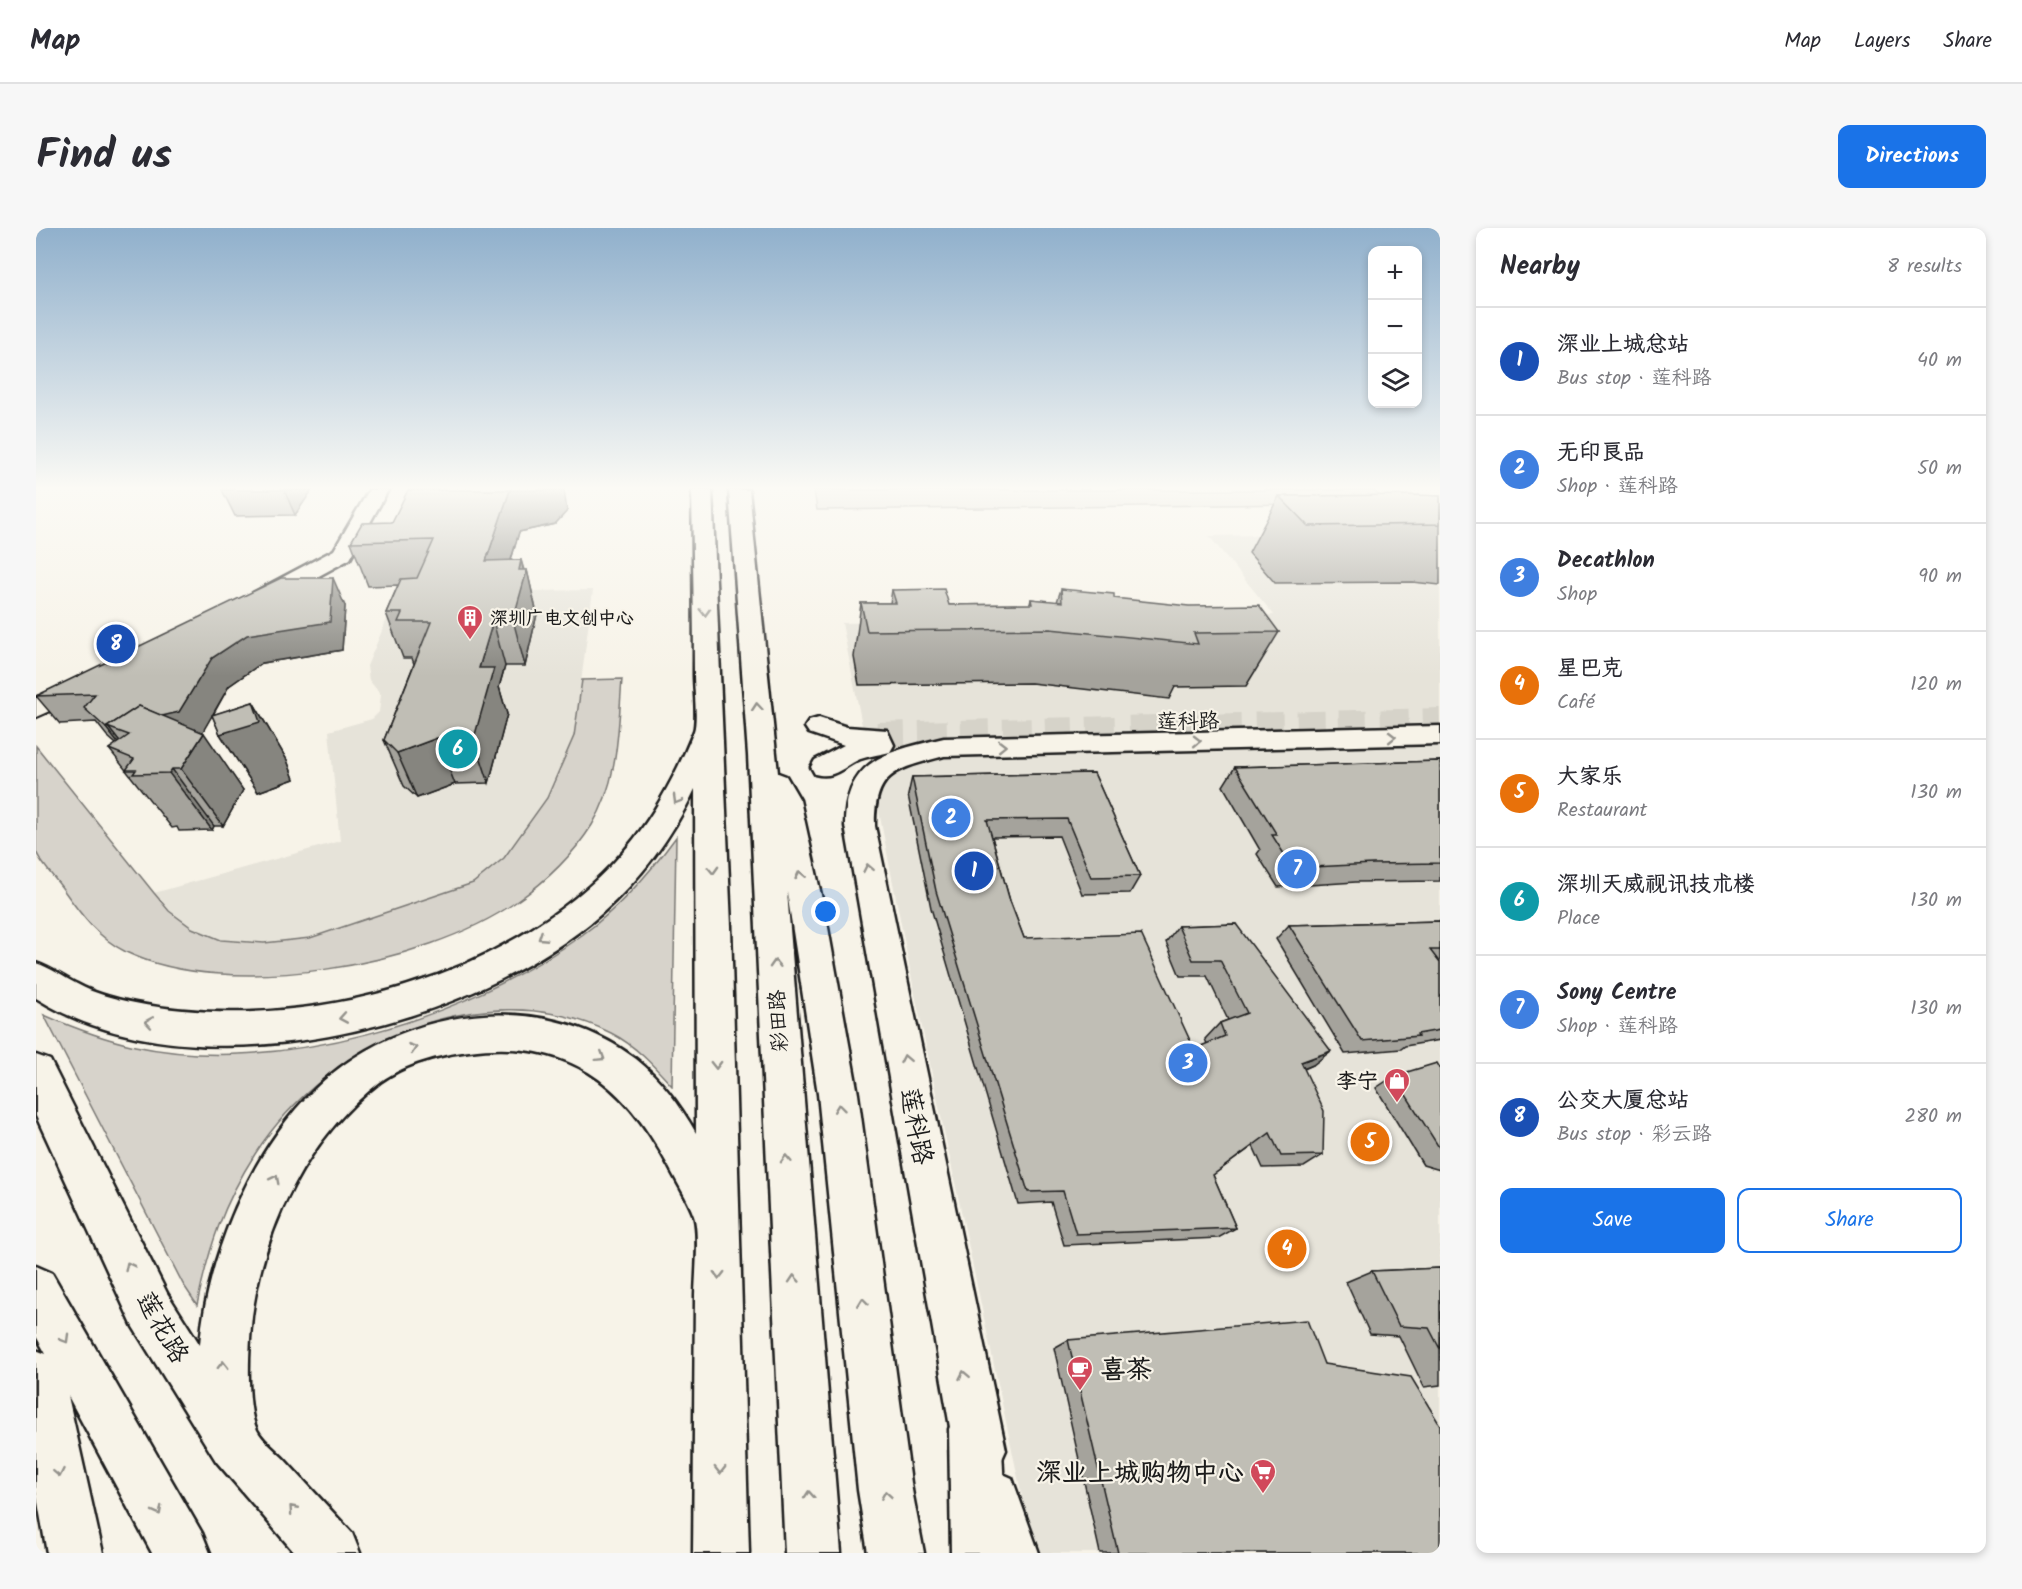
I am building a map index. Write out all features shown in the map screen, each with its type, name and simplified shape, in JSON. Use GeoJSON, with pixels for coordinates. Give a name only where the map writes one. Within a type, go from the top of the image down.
{"type":"FeatureCollection","features":[{"type":"Feature","properties":{"kind":"main road"},"geometry":{"type":"LineString","coordinates":[[237,609],[336,559],[343,552]]}},
{"type":"Feature","properties":{"kind":"main road"},"geometry":{"type":"LineString","coordinates":[[704,552],[718,1216],[721,1553]]}},
{"type":"Feature","properties":{"kind":"main road","name":"彩田路"},"geometry":{"type":"LineString","coordinates":[[744,552],[762,755],[813,1553]]}},
{"type":"Feature","properties":{"kind":"main road"},"geometry":{"type":"LineString","coordinates":[[36,709],[101,676]]}},
{"type":"Feature","properties":{"kind":"main road","name":"莲科路"},"geometry":{"type":"LineString","coordinates":[[944,747],[927,739],[928,730],[939,726],[1440,715]]}},
{"type":"Feature","properties":{"kind":"main road"},"geometry":{"type":"LineString","coordinates":[[36,978],[48,987],[90,1007],[146,1022],[195,1028],[248,1030],[308,1024],[367,1014],[419,999],[466,980],[515,954],[561,925],[603,892],[633,863],[660,828],[682,792],[708,727]]}},
{"type":"Feature","properties":{"kind":"main road"},"geometry":{"type":"LineString","coordinates":[[819,727],[845,736],[879,740],[848,753],[825,767]]}},
{"type":"Feature","properties":{"kind":"main road","name":"莲科路"},"geometry":{"type":"LineString","coordinates":[[1011,1553],[975,1429],[859,809],[864,786],[879,769],[944,747],[1440,735]]}},
{"type":"Feature","properties":{"kind":"main road"},"geometry":{"type":"LineString","coordinates":[[762,755],[785,800],[810,922],[838,1094],[885,1490],[896,1553]]}},
{"type":"Feature","properties":{"kind":"main road"},"geometry":{"type":"LineString","coordinates":[[234,1443],[225,1404],[222,1360],[225,1331],[237,1276],[257,1216],[281,1167],[316,1116],[348,1084],[388,1058],[448,1037],[489,1032],[542,1034],[579,1046],[609,1063],[638,1085],[671,1131],[718,1216]]}},
{"type":"Feature","properties":{"kind":"main road","name":"莲花路"},"geometry":{"type":"LineString","coordinates":[[36,1073],[150,1310],[234,1443],[332,1553]]}},
{"type":"Feature","properties":{"kind":"main road"},"geometry":{"type":"LineString","coordinates":[[36,1289],[182,1553]]}},
{"type":"Feature","properties":{"kind":"main road"},"geometry":{"type":"LineString","coordinates":[[36,1375],[45,1406],[75,1553]]}},
{"type":"Feature","properties":{"kind":"main road"},"geometry":{"type":"LineString","coordinates":[[975,1429],[979,1553]]}},
{"type":"Feature","properties":{"kind":"shaded area"},"geometry":{"type":"Polygon","coordinates":[[[1222,552],[1440,552],[1440,1553],[1034,1553],[913,985],[842,623],[1274,615],[1222,552]]]}},
{"type":"Feature","properties":{"kind":"shaded area"},"geometry":{"type":"Polygon","coordinates":[[[593,590],[574,736],[565,761],[547,798],[529,826],[504,858],[473,883],[310,938],[264,943],[221,940],[192,928],[169,911],[154,893],[340,841],[329,731],[372,719],[379,712],[381,695],[369,680],[367,666],[398,593],[593,590]]]}},
{"type":"Feature","properties":{"kind":"shaded area"},"geometry":{"type":"Polygon","coordinates":[[[622,679],[616,754],[608,791],[592,825],[567,857],[527,894],[477,925],[431,944],[380,959],[325,969],[270,975],[217,974],[168,967],[126,952],[91,926],[36,851],[36,746],[169,911],[192,928],[221,940],[264,943],[310,938],[473,883],[504,858],[547,798],[574,736],[582,680],[622,679]]]}},
{"type":"Feature","properties":{"kind":"shaded area"},"geometry":{"type":"Polygon","coordinates":[[[676,837],[672,1086],[644,1056],[620,1038],[563,1016],[512,1010],[462,1014],[413,1028],[366,1050],[324,1079],[286,1114],[255,1154],[226,1208],[212,1245],[197,1305],[183,1284],[44,1015],[89,1033],[123,1043],[190,1054],[248,1054],[308,1047],[368,1034],[427,1015],[483,992],[535,965],[582,935],[621,902],[676,837]]]}},
{"type":"Feature","properties":{"kind":"building"},"geometry":{"type":"Polygon","coordinates":[[[429,552],[489,552],[486,561],[521,560],[519,570],[527,570],[513,620],[493,621],[479,668],[494,668],[474,738],[437,738],[397,753],[384,740],[431,622],[398,622],[402,613],[386,613],[401,579],[417,578],[429,552]]]}},
{"type":"Feature","properties":{"kind":"building"},"geometry":{"type":"Polygon","coordinates":[[[281,578],[333,578],[330,622],[247,635],[212,658],[179,712],[162,716],[139,706],[106,728],[84,708],[95,694],[36,696],[281,578]]]}},
{"type":"Feature","properties":{"kind":"building"},"geometry":{"type":"Polygon","coordinates":[[[944,589],[949,605],[1032,604],[1031,599],[1062,602],[1061,589],[1114,594],[1114,598],[1189,606],[1259,605],[1279,632],[1194,633],[1198,644],[1050,629],[867,631],[861,603],[896,603],[892,590],[944,589]]]}},
{"type":"Feature","properties":{"kind":"building"},"geometry":{"type":"Polygon","coordinates":[[[253,702],[260,722],[220,734],[212,715],[253,702]]]}},
{"type":"Feature","properties":{"kind":"building"},"geometry":{"type":"Polygon","coordinates":[[[139,706],[204,733],[181,769],[172,769],[169,773],[133,774],[136,770],[126,770],[134,759],[109,749],[129,735],[107,727],[139,706]]]}},
{"type":"Feature","properties":{"kind":"building"},"geometry":{"type":"Polygon","coordinates":[[[1440,761],[1440,863],[1293,868],[1272,835],[1277,835],[1235,767],[1440,761]]]}},
{"type":"Feature","properties":{"kind":"building"},"geometry":{"type":"Polygon","coordinates":[[[1094,773],[1140,876],[1091,877],[1067,819],[987,820],[1010,901],[1024,938],[1141,934],[1194,1049],[1225,1036],[1220,1023],[1247,1013],[1220,960],[1193,960],[1178,926],[1236,924],[1331,1051],[1301,1062],[1324,1111],[1323,1155],[1281,1156],[1270,1133],[1213,1175],[1236,1228],[1076,1234],[1063,1191],[1028,1192],[936,891],[912,777],[1094,773]]]}},
{"type":"Feature","properties":{"kind":"building"},"geometry":{"type":"Polygon","coordinates":[[[1440,921],[1440,950],[1430,950],[1440,963],[1440,1030],[1417,1034],[1418,1036],[1362,1041],[1289,925],[1440,921]]]}},
{"type":"Feature","properties":{"kind":"building"},"geometry":{"type":"Polygon","coordinates":[[[1437,1063],[1440,1068],[1440,1149],[1394,1076],[1437,1063]]]}},
{"type":"Feature","properties":{"kind":"building"},"geometry":{"type":"Polygon","coordinates":[[[1440,1268],[1440,1349],[1429,1328],[1399,1326],[1372,1271],[1440,1268]]]}},
{"type":"Feature","properties":{"kind":"building"},"geometry":{"type":"Polygon","coordinates":[[[1307,1320],[1324,1364],[1411,1377],[1440,1425],[1440,1553],[1118,1553],[1068,1340],[1307,1320]]]}},
{"type":"Feature","properties":{"kind":"tunnel"},"geometry":{"type":"LineString","coordinates":[[877,736],[1440,722]]}},
{"type":"Feature","properties":{"kind":"place","name":"深圳广电文创中心"},"geometry":{"type":"Point","coordinates":[470,641]}},
{"type":"Feature","properties":{"kind":"place","name":"公交大厦总站"},"geometry":{"type":"Point","coordinates":[116,644]}},
{"type":"Feature","properties":{"kind":"place","name":"深圳天威视讯技术楼"},"geometry":{"type":"Point","coordinates":[458,749]}},
{"type":"Feature","properties":{"kind":"place","name":"无印良品"},"geometry":{"type":"Point","coordinates":[951,818]}},
{"type":"Feature","properties":{"kind":"place","name":"Sony Centre"},"geometry":{"type":"Point","coordinates":[1297,869]}},
{"type":"Feature","properties":{"kind":"place","name":"深业上城总站"},"geometry":{"type":"Point","coordinates":[974,871]}},
{"type":"Feature","properties":{"kind":"place","name":"Decathlon"},"geometry":{"type":"Point","coordinates":[1188,1063]}},
{"type":"Feature","properties":{"kind":"place","name":"李宁"},"geometry":{"type":"Point","coordinates":[1397,1104]}},
{"type":"Feature","properties":{"kind":"place","name":"大家乐"},"geometry":{"type":"Point","coordinates":[1370,1142]}},
{"type":"Feature","properties":{"kind":"place","name":"星巴克"},"geometry":{"type":"Point","coordinates":[1287,1249]}},
{"type":"Feature","properties":{"kind":"place","name":"喜茶"},"geometry":{"type":"Point","coordinates":[1080,1392]}},
{"type":"Feature","properties":{"kind":"place","name":"深业上城购物中心"},"geometry":{"type":"Point","coordinates":[1263,1495]}}]}
